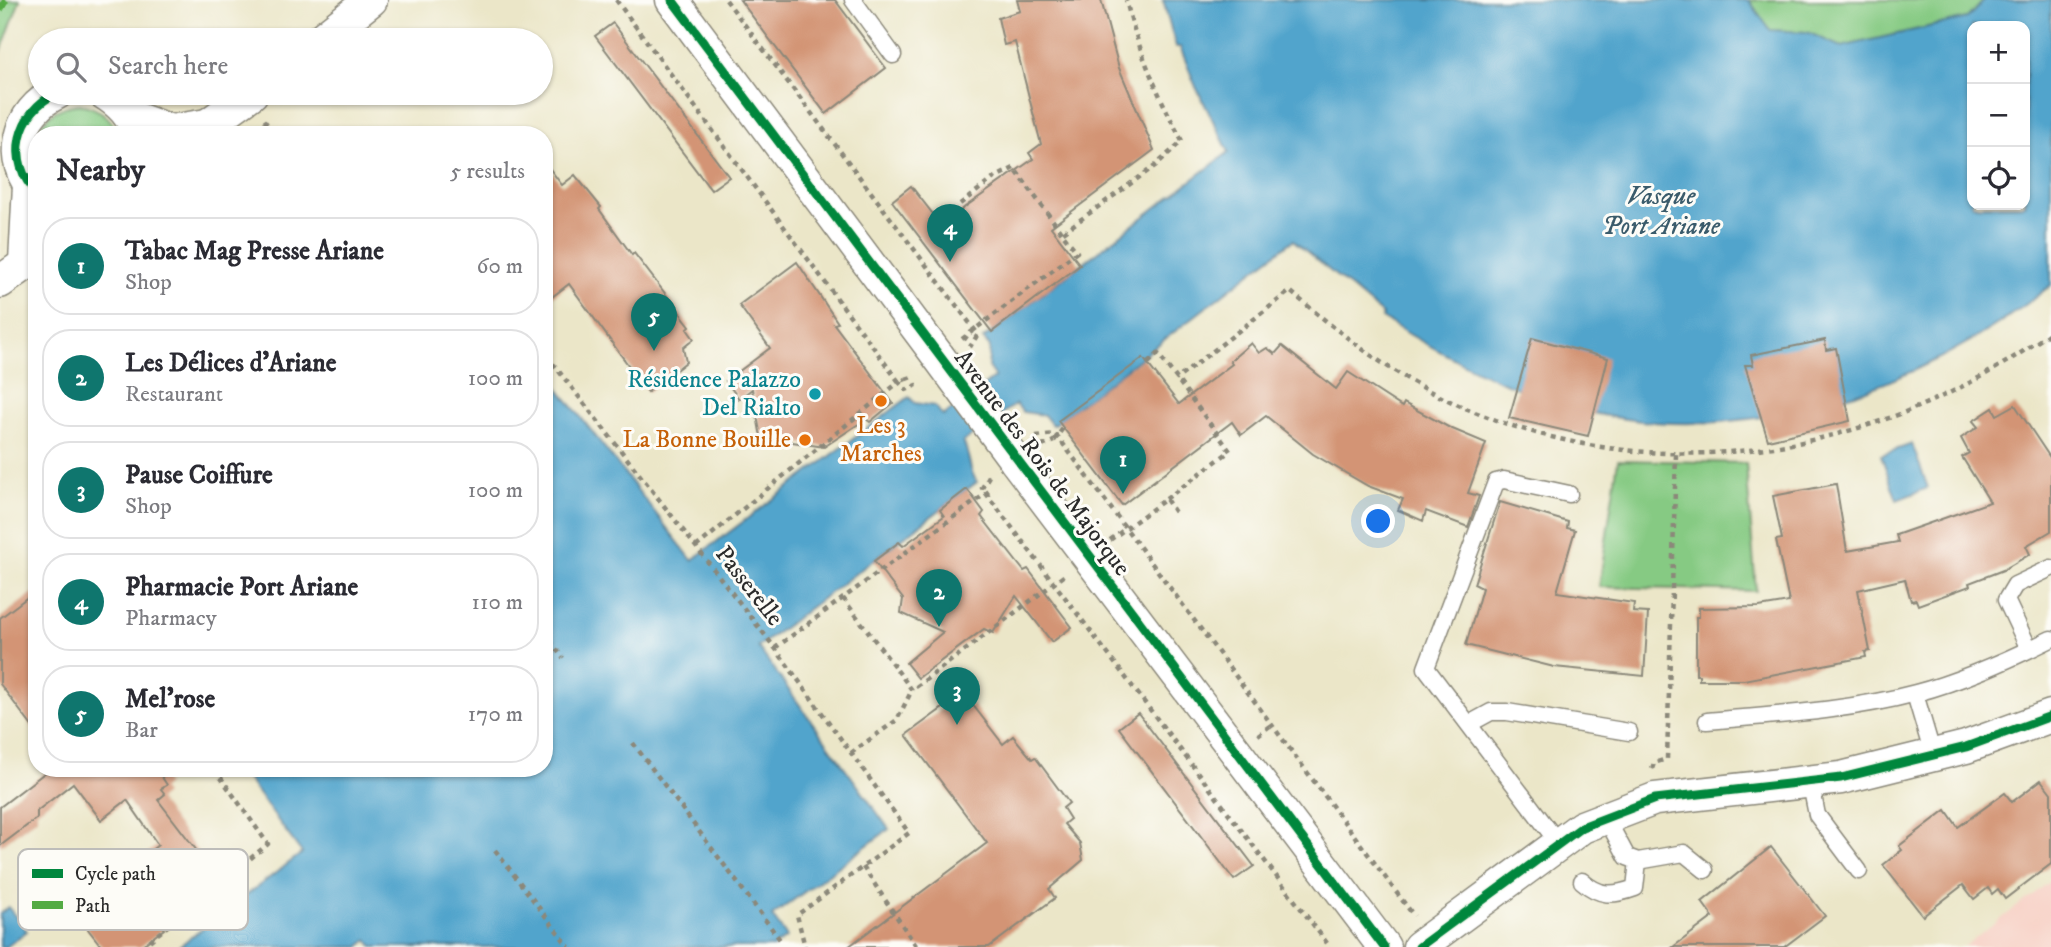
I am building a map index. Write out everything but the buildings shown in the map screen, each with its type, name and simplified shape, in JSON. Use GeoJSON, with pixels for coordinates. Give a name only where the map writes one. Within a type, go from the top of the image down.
{"type":"FeatureCollection","features":[{"type":"Feature","properties":{"kind":"street"},"geometry":{"type":"LineString","coordinates":[[336,28],[372,0]]}},
{"type":"Feature","properties":{"kind":"street","name":"Avenue des Rois de Majorque"},"geometry":{"type":"LineString","coordinates":[[672,0],[1015,460],[1384,947]]}},
{"type":"Feature","properties":{"kind":"street"},"geometry":{"type":"LineString","coordinates":[[28,181],[20,167],[18,148],[21,128],[31,111],[40,105]]}},
{"type":"Feature","properties":{"kind":"street"},"geometry":{"type":"LineString","coordinates":[[120,105],[135,126]]}},
{"type":"Feature","properties":{"kind":"street"},"geometry":{"type":"LineString","coordinates":[[207,126],[235,105]]}},
{"type":"Feature","properties":{"kind":"street"},"geometry":{"type":"LineString","coordinates":[[0,282],[28,261]]}},
{"type":"Feature","properties":{"kind":"street"},"geometry":{"type":"LineString","coordinates":[[1419,947],[1582,827],[1605,816],[1655,799],[1841,778],[1966,747],[2048,723]]}},
{"type":"Feature","properties":{"kind":"lane"},"geometry":{"type":"LineString","coordinates":[[853,0],[893,55]]}},
{"type":"Feature","properties":{"kind":"lane"},"geometry":{"type":"LineString","coordinates":[[1559,844],[1426,668],[1496,482],[1504,480],[1569,494]]}},
{"type":"Feature","properties":{"kind":"lane"},"geometry":{"type":"LineString","coordinates":[[2029,649],[2006,600],[2015,585],[2051,568]]}},
{"type":"Feature","properties":{"kind":"lane"},"geometry":{"type":"LineString","coordinates":[[1707,721],[1787,713],[1915,694],[2051,639]]}},
{"type":"Feature","properties":{"kind":"lane"},"geometry":{"type":"LineString","coordinates":[[1915,694],[1933,755]]}},
{"type":"Feature","properties":{"kind":"lane"},"geometry":{"type":"LineString","coordinates":[[1469,724],[1491,712],[1507,712],[1629,732]]}},
{"type":"Feature","properties":{"kind":"lane"},"geometry":{"type":"LineString","coordinates":[[1810,780],[1817,815],[1859,871]]}},
{"type":"Feature","properties":{"kind":"lane"},"geometry":{"type":"LineString","coordinates":[[1605,816],[1627,857],[1638,860],[1684,853],[1705,870]]}},
{"type":"Feature","properties":{"kind":"lane"},"geometry":{"type":"LineString","coordinates":[[1582,881],[1595,892],[1609,895],[1635,888],[1638,860]]}},
{"type":"Feature","properties":{"kind":"path"},"geometry":{"type":"LineString","coordinates":[[616,0],[899,382]]}},
{"type":"Feature","properties":{"kind":"path"},"geometry":{"type":"LineString","coordinates":[[726,0],[972,331],[1077,251],[1014,168],[994,178],[960,204]]}},
{"type":"Feature","properties":{"kind":"path"},"geometry":{"type":"LineString","coordinates":[[1062,233],[1155,166],[1182,141],[1155,89],[1135,35],[1126,0]]}},
{"type":"Feature","properties":{"kind":"path"},"geometry":{"type":"LineString","coordinates":[[1177,379],[1290,291],[1376,358],[1414,382],[1458,404],[1544,435],[1601,447],[1676,454],[1740,453],[1817,441],[1921,407],[1985,375],[2050,335]]}},
{"type":"Feature","properties":{"kind":"path"},"geometry":{"type":"LineString","coordinates":[[851,753],[897,720],[912,690],[1230,451],[1158,354],[1148,363]]}},
{"type":"Feature","properties":{"kind":"path"},"geometry":{"type":"LineString","coordinates":[[696,547],[906,379]]}},
{"type":"Feature","properties":{"kind":"path"},"geometry":{"type":"LineString","coordinates":[[1063,428],[1056,439],[1414,916]]}},
{"type":"Feature","properties":{"kind":"path"},"geometry":{"type":"LineString","coordinates":[[1655,799],[1650,776],[1654,763],[1667,759],[1676,454]]}},
{"type":"Feature","properties":{"kind":"path"},"geometry":{"type":"LineString","coordinates":[[775,648],[992,489]]}},
{"type":"Feature","properties":{"kind":"path"},"geometry":{"type":"LineString","coordinates":[[986,494],[1330,947]]}},
{"type":"Feature","properties":{"kind":"path"},"geometry":{"type":"LineString","coordinates":[[1166,499],[1177,514]]}},
{"type":"Feature","properties":{"kind":"path"},"geometry":{"type":"LineString","coordinates":[[843,598],[912,690]]}},
{"type":"Feature","properties":{"kind":"path"},"geometry":{"type":"LineString","coordinates":[[553,645],[563,658]]}},
{"type":"Feature","properties":{"kind":"path"},"geometry":{"type":"LineString","coordinates":[[633,743],[781,941]]}},
{"type":"Feature","properties":{"kind":"path"},"geometry":{"type":"LineString","coordinates":[[220,777],[268,844],[248,860]]}},
{"type":"Feature","properties":{"kind":"path"},"geometry":{"type":"LineString","coordinates":[[495,850],[569,947]]}},
{"type":"Feature","properties":{"kind":"path"},"geometry":{"type":"LineString","coordinates":[[805,947],[797,915],[863,867],[917,947]]}},
{"type":"Feature","properties":{"kind":"path"},"geometry":{"type":"LineString","coordinates":[[142,947],[163,930]]}},
{"type":"Feature","properties":{"kind":"shaded area"},"geometry":{"type":"Polygon","coordinates":[[[2051,881],[2051,947],[1964,947],[2051,881]]]}},
{"type":"Feature","properties":{"kind":"green space"},"geometry":{"type":"Polygon","coordinates":[[[0,0],[20,0],[0,54],[0,0]]]}},
{"type":"Feature","properties":{"kind":"green space"},"geometry":{"type":"Polygon","coordinates":[[[1749,0],[1985,0],[1967,18],[1841,47],[1807,32],[1770,30],[1749,0]]]}},
{"type":"Feature","properties":{"kind":"green space"},"geometry":{"type":"Polygon","coordinates":[[[83,105],[93,108],[104,114],[114,126],[41,126],[50,115],[69,106],[83,105]]]}},
{"type":"Feature","properties":{"kind":"green space"},"geometry":{"type":"Polygon","coordinates":[[[1618,460],[1746,463],[1756,591],[1599,587],[1618,460]]]}},
{"type":"Feature","properties":{"kind":"water","name":"Vasque Port Ariane"},"geometry":{"type":"Polygon","coordinates":[[[1163,0],[1749,0],[1770,30],[1807,32],[1841,47],[1967,18],[1985,0],[2051,0],[2051,285],[2000,323],[1944,356],[1885,383],[1824,404],[1760,417],[1696,423],[1632,420],[1544,399],[1496,379],[1426,344],[1382,318],[1383,315],[1293,240],[1058,422],[1052,425],[1044,415],[1023,412],[1016,404],[963,442],[977,482],[758,647],[889,829],[772,916],[787,937],[773,947],[373,947],[368,940],[359,947],[178,947],[200,930],[248,930],[248,894],[302,853],[246,777],[553,777],[553,385],[555,384],[692,560],[909,397],[915,403],[935,406],[943,416],[995,377],[988,367],[990,347],[983,339],[1229,152],[1196,87],[1180,47],[1176,47],[1163,0]]]}},
{"type":"Feature","properties":{"kind":"water"},"geometry":{"type":"Polygon","coordinates":[[[1912,444],[1928,488],[1897,500],[1881,455],[1912,444]]]}},
{"type":"Feature","properties":{"kind":"water"},"geometry":{"type":"Polygon","coordinates":[[[8,907],[18,920],[18,930],[27,931],[6,947],[0,947],[0,914],[8,907]]]}},
{"type":"Feature","properties":{"kind":"marked path"},"geometry":{"type":"LineString","coordinates":[[0,10],[6,0]]}},
{"type":"Feature","properties":{"kind":"cycle path"},"geometry":{"type":"LineString","coordinates":[[672,0],[1384,947]]}},
{"type":"Feature","properties":{"kind":"cycle path"},"geometry":{"type":"LineString","coordinates":[[28,181],[21,166],[20,138],[25,124],[39,105]]}},
{"type":"Feature","properties":{"kind":"cycle path"},"geometry":{"type":"LineString","coordinates":[[1419,947],[1582,827],[1655,799],[1841,778],[1966,747],[2051,716]]}},
{"type":"Feature","properties":{"kind":"place","name":"Pharmacie Port Ariane"},"geometry":{"type":"Point","coordinates":[950,262]}},
{"type":"Feature","properties":{"kind":"place","name":"Mel'rose"},"geometry":{"type":"Point","coordinates":[654,351]}},
{"type":"Feature","properties":{"kind":"place","name":"Résidence Palazzo Del Rialto"},"geometry":{"type":"Point","coordinates":[815,394]}},
{"type":"Feature","properties":{"kind":"place","name":"Les 3 Marches"},"geometry":{"type":"Point","coordinates":[881,401]}},
{"type":"Feature","properties":{"kind":"place","name":"La Bonne Bouille"},"geometry":{"type":"Point","coordinates":[805,440]}},
{"type":"Feature","properties":{"kind":"place","name":"Tabac Mag Presse Ariane"},"geometry":{"type":"Point","coordinates":[1123,494]}},
{"type":"Feature","properties":{"kind":"place","name":"Les Délices d'Ariane"},"geometry":{"type":"Point","coordinates":[939,627]}},
{"type":"Feature","properties":{"kind":"place","name":"Pause Coiffure"},"geometry":{"type":"Point","coordinates":[957,725]}}]}
